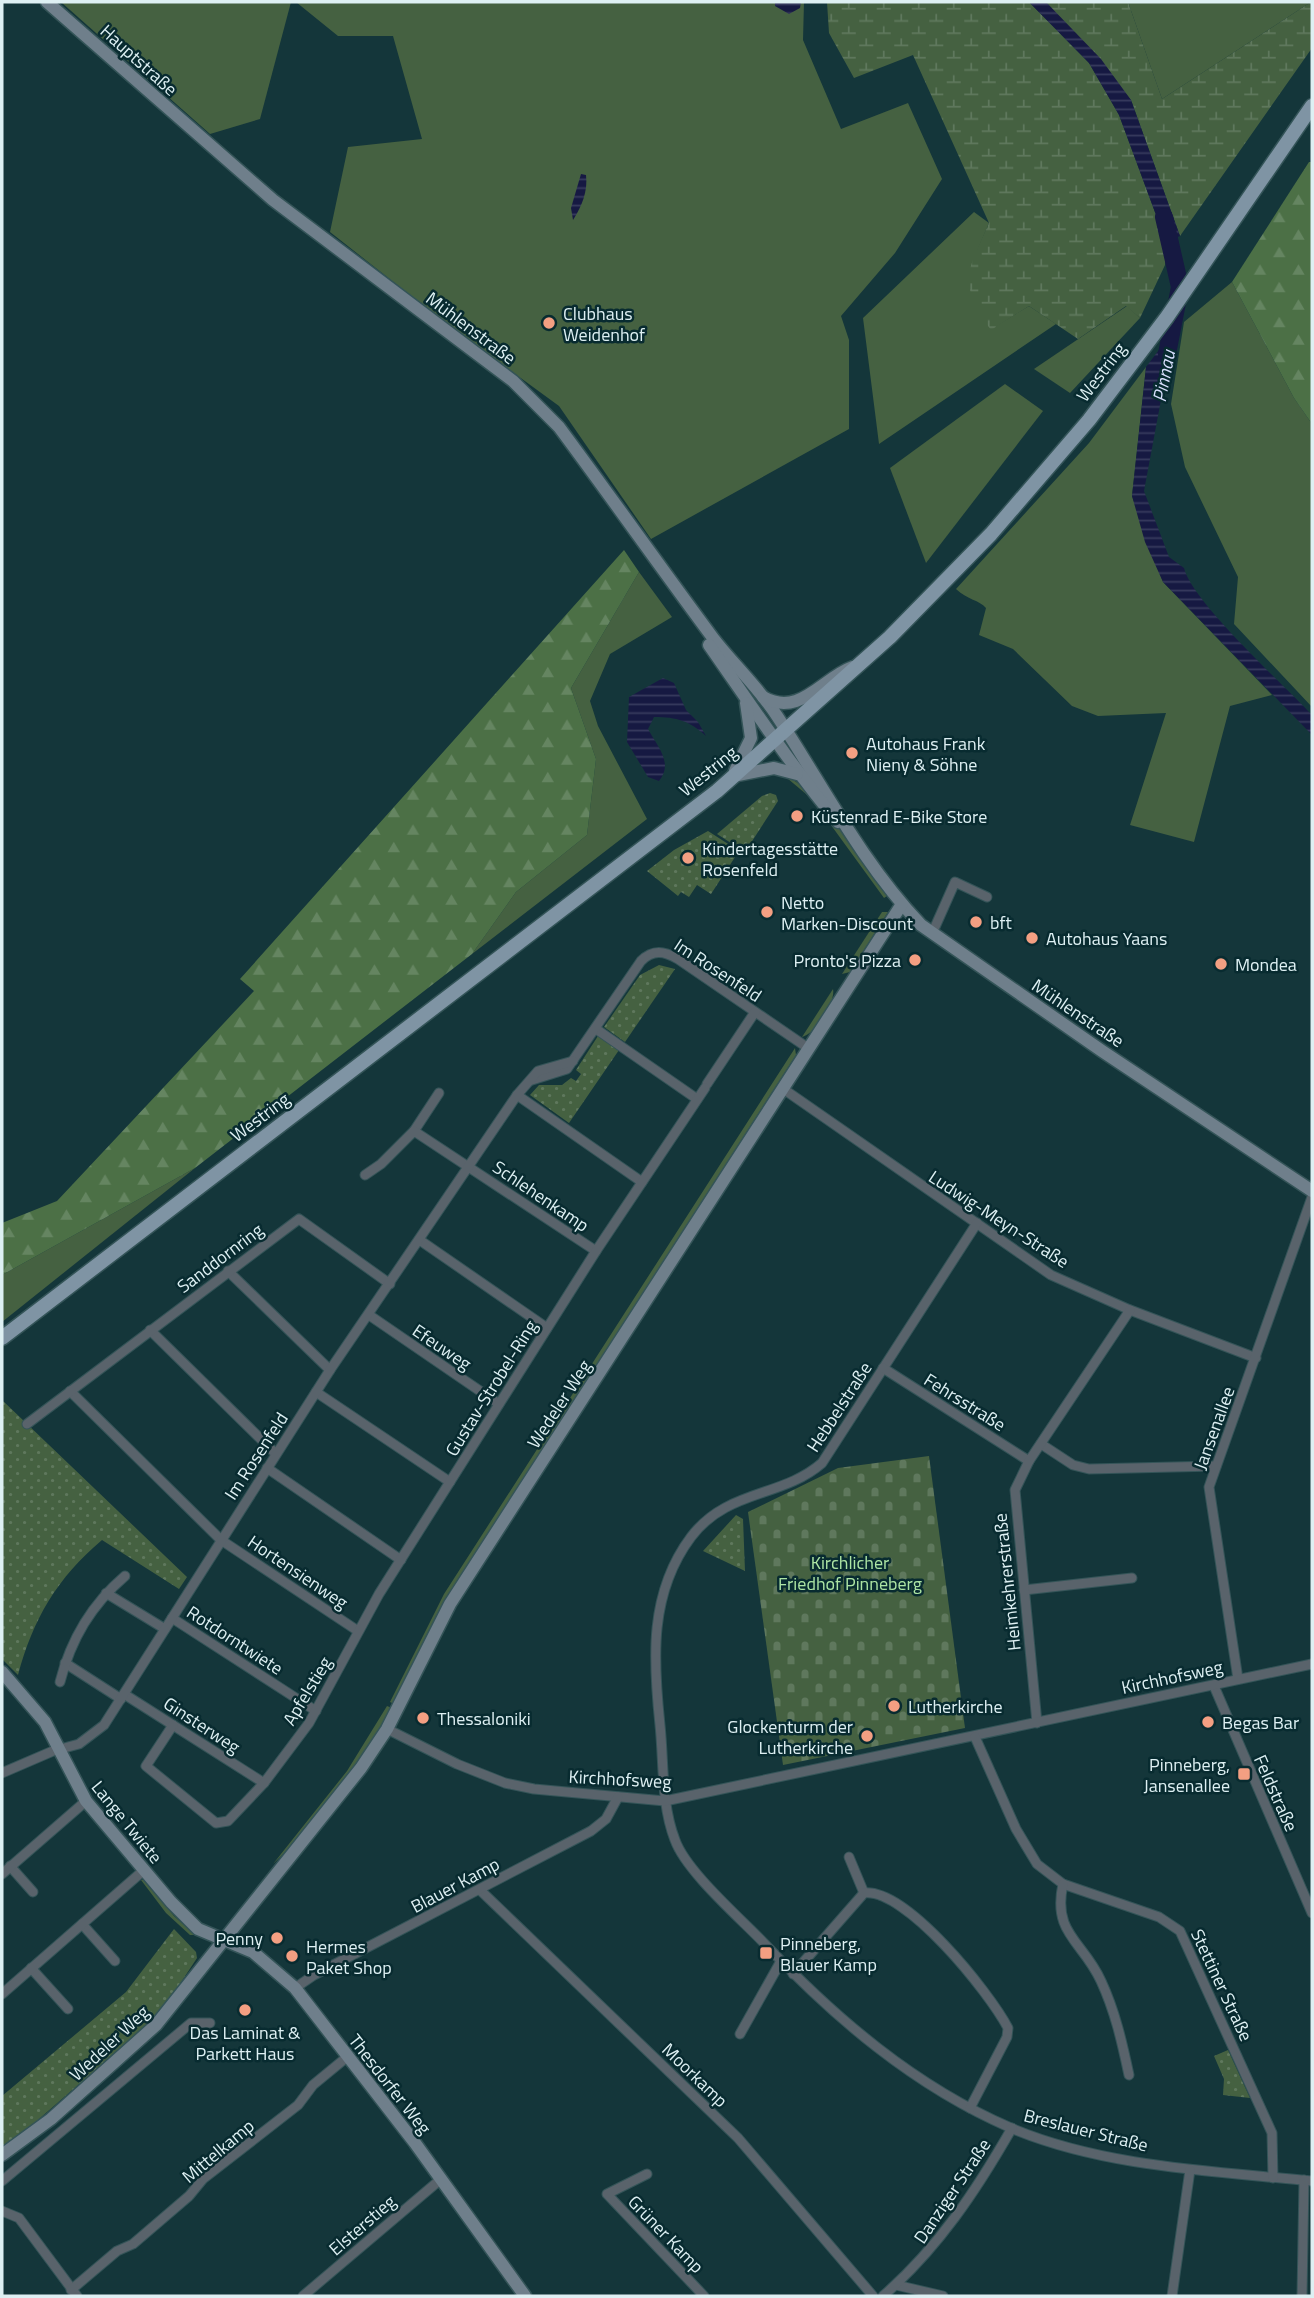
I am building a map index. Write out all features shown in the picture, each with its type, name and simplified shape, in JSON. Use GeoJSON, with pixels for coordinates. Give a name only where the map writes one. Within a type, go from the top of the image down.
{"type":"FeatureCollection","features":[{"type":"Feature","properties":{"kind":"main road","name":"Hauptstraße"},"geometry":{"type":"LineString","coordinates":[[47,2],[208,144]]}},
{"type":"Feature","properties":{"kind":"main road","name":"Westring"},"geometry":{"type":"LineString","coordinates":[[2,1338],[732,776],[781,736],[853,667],[899,629],[991,534],[1089,420],[1167,317],[1312,106]]}},
{"type":"Feature","properties":{"kind":"main road","name":"Mühlenstraße"},"geometry":{"type":"LineString","coordinates":[[208,144],[301,223],[513,381],[540,406],[592,472],[671,582],[760,695],[799,775],[850,835],[901,904],[940,940],[1312,1191]]}},
{"type":"Feature","properties":{"kind":"main road","name":"Mühlenstraße"},"geometry":{"type":"LineString","coordinates":[[671,582],[699,631],[744,696],[828,793],[850,835]]}},
{"type":"Feature","properties":{"kind":"main road"},"geometry":{"type":"LineString","coordinates":[[760,695],[774,703],[802,701],[836,673],[853,667]]}},
{"type":"Feature","properties":{"kind":"main road"},"geometry":{"type":"LineString","coordinates":[[732,776],[751,738],[751,719],[744,696]]}},
{"type":"Feature","properties":{"kind":"main road"},"geometry":{"type":"LineString","coordinates":[[732,776],[774,768],[799,775]]}},
{"type":"Feature","properties":{"kind":"main road","name":"Wedeler Weg"},"geometry":{"type":"LineString","coordinates":[[2,2155],[51,2119],[156,2025],[331,1811],[387,1729],[450,1604],[901,904]]}},
{"type":"Feature","properties":{"kind":"main road","name":"Lange Twiete"},"geometry":{"type":"LineString","coordinates":[[2,1672],[33,1706],[61,1749],[67,1769],[86,1801],[198,1929],[223,1940]]}},
{"type":"Feature","properties":{"kind":"main road","name":"Thesdorfer Weg"},"geometry":{"type":"LineString","coordinates":[[223,1940],[253,1952],[295,1988],[441,2179],[524,2296]]}},
{"type":"Feature","properties":{"kind":"street"},"geometry":{"type":"LineString","coordinates":[[936,927],[955,882],[987,897]]}},
{"type":"Feature","properties":{"kind":"street","name":"Im Rosenfeld"},"geometry":{"type":"LineString","coordinates":[[2,1773],[92,1737],[122,1696],[330,1370],[421,1241],[517,1095],[527,1082],[567,1069],[641,961],[658,951],[678,959],[808,1048]]}},
{"type":"Feature","properties":{"kind":"street","name":"Gustav-Strobel-Ring"},"geometry":{"type":"LineString","coordinates":[[401,1560],[596,1251],[755,1012]]}},
{"type":"Feature","properties":{"kind":"street"},"geometry":{"type":"LineString","coordinates":[[596,1029],[697,1098]]}},
{"type":"Feature","properties":{"kind":"street","name":"Ludwig-Meyn-Straße"},"geometry":{"type":"LineString","coordinates":[[782,1088],[1051,1275],[1130,1310],[1256,1358]]}},
{"type":"Feature","properties":{"kind":"street"},"geometry":{"type":"LineString","coordinates":[[365,1175],[382,1164],[414,1131],[439,1093]]}},
{"type":"Feature","properties":{"kind":"street"},"geometry":{"type":"LineString","coordinates":[[517,1095],[642,1182]]}},
{"type":"Feature","properties":{"kind":"street"},"geometry":{"type":"LineString","coordinates":[[414,1131],[469,1167]]}},
{"type":"Feature","properties":{"kind":"street","name":"Schlehenkamp"},"geometry":{"type":"LineString","coordinates":[[469,1167],[596,1251]]}},
{"type":"Feature","properties":{"kind":"street","name":"Jansenallee"},"geometry":{"type":"LineString","coordinates":[[1238,1679],[1209,1487],[1312,1197]]}},
{"type":"Feature","properties":{"kind":"street","name":"Sanddornring"},"geometry":{"type":"LineString","coordinates":[[27,1424],[299,1219],[390,1284]]}},
{"type":"Feature","properties":{"kind":"street","name":"Hebbelstraße"},"geometry":{"type":"LineString","coordinates":[[665,1801],[655,1640],[661,1598],[672,1567],[693,1534],[719,1509],[800,1476],[822,1463],[977,1223]]}},
{"type":"Feature","properties":{"kind":"street"},"geometry":{"type":"LineString","coordinates":[[421,1241],[547,1328]]}},
{"type":"Feature","properties":{"kind":"street"},"geometry":{"type":"LineString","coordinates":[[228,1271],[330,1370]]}},
{"type":"Feature","properties":{"kind":"street","name":"Heimkehrerstraße"},"geometry":{"type":"LineString","coordinates":[[1037,1723],[1014,1493],[1029,1461],[1130,1310]]}},
{"type":"Feature","properties":{"kind":"street","name":"Efeuweg"},"geometry":{"type":"LineString","coordinates":[[369,1315],[499,1404]]}},
{"type":"Feature","properties":{"kind":"street"},"geometry":{"type":"LineString","coordinates":[[150,1330],[276,1454]]}},
{"type":"Feature","properties":{"kind":"street","name":"Fehrsstraße"},"geometry":{"type":"LineString","coordinates":[[883,1368],[1029,1461]]}},
{"type":"Feature","properties":{"kind":"street"},"geometry":{"type":"LineString","coordinates":[[70,1391],[221,1540]]}},
{"type":"Feature","properties":{"kind":"street"},"geometry":{"type":"LineString","coordinates":[[316,1392],[450,1482]]}},
{"type":"Feature","properties":{"kind":"street"},"geometry":{"type":"LineString","coordinates":[[1041,1444],[1073,1465],[1089,1469],[1216,1466]]}},
{"type":"Feature","properties":{"kind":"street"},"geometry":{"type":"LineString","coordinates":[[267,1468],[401,1560]]}},
{"type":"Feature","properties":{"kind":"street","name":"Hortensienweg"},"geometry":{"type":"LineString","coordinates":[[221,1540],[358,1631]]}},
{"type":"Feature","properties":{"kind":"street","name":"Apfelstieg"},"geometry":{"type":"LineString","coordinates":[[173,1725],[146,1766],[216,1823],[222,1824],[264,1783],[316,1711],[358,1631],[401,1560]]}},
{"type":"Feature","properties":{"kind":"street"},"geometry":{"type":"LineString","coordinates":[[60,1682],[74,1637],[106,1593],[125,1576]]}},
{"type":"Feature","properties":{"kind":"street"},"geometry":{"type":"LineString","coordinates":[[1024,1590],[1132,1578]]}},
{"type":"Feature","properties":{"kind":"street"},"geometry":{"type":"LineString","coordinates":[[106,1593],[165,1629]]}},
{"type":"Feature","properties":{"kind":"street","name":"Rotdorntwiete"},"geometry":{"type":"LineString","coordinates":[[172,1618],[316,1711]]}},
{"type":"Feature","properties":{"kind":"street","name":"Ginsterweg"},"geometry":{"type":"LineString","coordinates":[[65,1663],[173,1725],[264,1783]]}},
{"type":"Feature","properties":{"kind":"street","name":"Kirchhofsweg"},"geometry":{"type":"LineString","coordinates":[[387,1729],[466,1768],[505,1783],[534,1789],[665,1801],[1312,1664]]}},
{"type":"Feature","properties":{"kind":"street","name":"Feldstraße"},"geometry":{"type":"LineString","coordinates":[[1214,1686],[1312,1913]]}},
{"type":"Feature","properties":{"kind":"street","name":"Stettiner Straße"},"geometry":{"type":"LineString","coordinates":[[975,1737],[1027,1850],[1037,1864],[1063,1884],[1159,1917],[1180,1931],[1272,2133],[1273,2178]]}},
{"type":"Feature","properties":{"kind":"street","name":"Blauer Kamp"},"geometry":{"type":"LineString","coordinates":[[295,1988],[314,1975],[599,1826],[611,1812],[618,1797]]}},
{"type":"Feature","properties":{"kind":"street"},"geometry":{"type":"LineString","coordinates":[[2,1874],[86,1801]]}},
{"type":"Feature","properties":{"kind":"street","name":"Breslauer Straße"},"geometry":{"type":"LineString","coordinates":[[665,1801],[676,1844],[686,1860],[793,1974],[880,2051],[970,2108],[1012,2129],[1073,2147],[1190,2170],[1308,2181]]}},
{"type":"Feature","properties":{"kind":"street"},"geometry":{"type":"LineString","coordinates":[[849,1857],[864,1893]]}},
{"type":"Feature","properties":{"kind":"street"},"geometry":{"type":"LineString","coordinates":[[10,1866],[33,1892]]}},
{"type":"Feature","properties":{"kind":"street"},"geometry":{"type":"LineString","coordinates":[[2,1994],[144,1870]]}},
{"type":"Feature","properties":{"kind":"street"},"geometry":{"type":"LineString","coordinates":[[1063,1884],[1061,1918],[1066,1933],[1104,1987],[1117,2017],[1129,2075]]}},
{"type":"Feature","properties":{"kind":"street","name":"Moorkamp"},"geometry":{"type":"LineString","coordinates":[[480,1890],[738,2138],[873,2296]]}},
{"type":"Feature","properties":{"kind":"street"},"geometry":{"type":"LineString","coordinates":[[793,1974],[864,1893],[874,1892],[888,1897],[920,1922],[969,1975],[1008,2028],[1007,2037],[970,2108]]}},
{"type":"Feature","properties":{"kind":"street"},"geometry":{"type":"LineString","coordinates":[[82,1924],[115,1961]]}},
{"type":"Feature","properties":{"kind":"street"},"geometry":{"type":"LineString","coordinates":[[740,2034],[781,1961]]}},
{"type":"Feature","properties":{"kind":"street"},"geometry":{"type":"LineString","coordinates":[[31,1969],[68,2009]]}},
{"type":"Feature","properties":{"kind":"street"},"geometry":{"type":"LineString","coordinates":[[2,2182],[191,2022],[210,2023]]}},
{"type":"Feature","properties":{"kind":"street","name":"Mittelkamp"},"geometry":{"type":"LineString","coordinates":[[74,2293],[117,2251],[133,2244],[189,2196],[204,2179],[298,2105],[313,2085],[347,2057]]}},
{"type":"Feature","properties":{"kind":"street","name":"Danziger Straße"},"geometry":{"type":"LineString","coordinates":[[883,2296],[922,2262],[957,2217],[1012,2129]]}},
{"type":"Feature","properties":{"kind":"street"},"geometry":{"type":"LineString","coordinates":[[1172,2296],[1190,2170]]}},
{"type":"Feature","properties":{"kind":"street","name":"Grüner Kamp"},"geometry":{"type":"LineString","coordinates":[[647,2175],[607,2194],[704,2296]]}},
{"type":"Feature","properties":{"kind":"street","name":"Elsterstieg"},"geometry":{"type":"LineString","coordinates":[[303,2296],[441,2179]]}},
{"type":"Feature","properties":{"kind":"street"},"geometry":{"type":"LineString","coordinates":[[1302,2296],[1308,2181]]}},
{"type":"Feature","properties":{"kind":"street"},"geometry":{"type":"LineString","coordinates":[[2,2211],[19,2218],[74,2293]]}},
{"type":"Feature","properties":{"kind":"street"},"geometry":{"type":"LineString","coordinates":[[896,2286],[943,2296]]}},
{"type":"Feature","properties":{"kind":"green space"},"geometry":{"type":"Polygon","coordinates":[[[61,2],[291,2],[260,119],[210,134],[61,2]]]}},
{"type":"Feature","properties":{"kind":"green space"},"geometry":{"type":"Polygon","coordinates":[[[296,2],[804,2],[803,40],[841,129],[908,103],[942,179],[895,253],[841,316],[849,340],[849,429],[651,539],[559,406],[443,321],[330,232],[348,147],[422,139],[393,36],[338,36],[296,2]]]}},
{"type":"Feature","properties":{"kind":"green space"},"geometry":{"type":"Polygon","coordinates":[[[827,2],[1029,2],[1089,63],[1119,115],[1166,242],[1165,265],[1140,318],[1126,306],[1078,339],[1029,306],[991,330],[974,300],[969,278],[975,254],[989,223],[913,55],[854,78],[829,33],[827,2]]]}},
{"type":"Feature","properties":{"kind":"green space"},"geometry":{"type":"Polygon","coordinates":[[[1046,2],[1128,2],[1162,99],[1311,2],[1312,48],[1180,236],[1131,100],[1046,2]]]}},
{"type":"Feature","properties":{"kind":"green space"},"geometry":{"type":"Polygon","coordinates":[[[1128,2],[1311,2],[1162,99],[1128,2]]]}},
{"type":"Feature","properties":{"kind":"green space"},"geometry":{"type":"Polygon","coordinates":[[[1309,162],[1312,162],[1312,424],[1294,398],[1232,282],[1309,162]]]}},
{"type":"Feature","properties":{"kind":"green space"},"geometry":{"type":"Polygon","coordinates":[[[974,212],[989,223],[977,251],[991,329],[1029,306],[1056,324],[879,444],[863,318],[974,212]]]}},
{"type":"Feature","properties":{"kind":"green space"},"geometry":{"type":"Polygon","coordinates":[[[1232,282],[1294,398],[1312,424],[1312,707],[1234,624],[1238,577],[1185,467],[1171,404],[1184,322],[1232,282]]]}},
{"type":"Feature","properties":{"kind":"green space"},"geometry":{"type":"Polygon","coordinates":[[[1127,306],[1140,318],[1070,393],[1034,369],[1127,306]]]}},
{"type":"Feature","properties":{"kind":"green space"},"geometry":{"type":"Polygon","coordinates":[[[1146,367],[1132,496],[1163,582],[1272,695],[1230,706],[1194,842],[1130,825],[1166,713],[1098,716],[1072,706],[1013,649],[979,635],[986,608],[956,589],[1089,443],[1146,367]]]}},
{"type":"Feature","properties":{"kind":"green space"},"geometry":{"type":"Polygon","coordinates":[[[1005,384],[1043,411],[926,563],[890,468],[1005,384]]]}},
{"type":"Feature","properties":{"kind":"green space"},"geometry":{"type":"Polygon","coordinates":[[[624,550],[639,572],[571,688],[596,759],[587,835],[516,892],[472,954],[195,1168],[2,1275],[2,1223],[57,1201],[254,991],[240,979],[624,550]]]}},
{"type":"Feature","properties":{"kind":"green space"},"geometry":{"type":"Polygon","coordinates":[[[639,572],[672,617],[610,654],[590,701],[598,726],[647,819],[472,954],[516,892],[587,835],[596,759],[571,688],[639,572]]]}},
{"type":"Feature","properties":{"kind":"green space"},"geometry":{"type":"Polygon","coordinates":[[[781,773],[809,793],[824,809],[887,896],[884,898],[812,799],[781,773]]]}},
{"type":"Feature","properties":{"kind":"green space"},"geometry":{"type":"Polygon","coordinates":[[[770,793],[776,795],[778,801],[745,852],[717,834],[762,796],[770,793]]]}},
{"type":"Feature","properties":{"kind":"green space"},"geometry":{"type":"Polygon","coordinates":[[[708,831],[739,851],[711,894],[697,885],[689,897],[681,892],[678,896],[647,871],[674,850],[708,831]]]}},
{"type":"Feature","properties":{"kind":"green space"},"geometry":{"type":"Polygon","coordinates":[[[882,912],[888,912],[850,972],[842,974],[882,912]]]}},
{"type":"Feature","properties":{"kind":"green space"},"geometry":{"type":"Polygon","coordinates":[[[659,965],[675,969],[625,1042],[604,1027],[640,975],[659,965]]]}},
{"type":"Feature","properties":{"kind":"green space"},"geometry":{"type":"Polygon","coordinates":[[[833,989],[824,1017],[813,1030],[802,1037],[833,989]]]}},
{"type":"Feature","properties":{"kind":"green space"},"geometry":{"type":"Polygon","coordinates":[[[598,1036],[619,1050],[569,1123],[530,1095],[539,1085],[562,1085],[571,1078],[576,1081],[581,1074],[576,1070],[598,1036]]]}},
{"type":"Feature","properties":{"kind":"green space"},"geometry":{"type":"Polygon","coordinates":[[[795,1048],[796,1055],[448,1596],[394,1704],[390,1702],[444,1594],[795,1048]]]}},
{"type":"Feature","properties":{"kind":"green space"},"geometry":{"type":"Polygon","coordinates":[[[195,1168],[2,1322],[2,1275],[195,1168]]]}},
{"type":"Feature","properties":{"kind":"green space"},"geometry":{"type":"Polygon","coordinates":[[[2,1400],[187,1577],[179,1589],[102,1540],[72,1569],[49,1601],[31,1636],[18,1675],[2,1659],[2,1400]]]}},
{"type":"Feature","properties":{"kind":"green space","name":"Kirchlicher Friedhof Pinneberg"},"geometry":{"type":"Polygon","coordinates":[[[929,1456],[965,1728],[783,1765],[748,1512],[838,1468],[929,1456]]]}},
{"type":"Feature","properties":{"kind":"green space"},"geometry":{"type":"Polygon","coordinates":[[[736,1515],[743,1519],[745,1571],[703,1551],[736,1515]]]}},
{"type":"Feature","properties":{"kind":"green space"},"geometry":{"type":"Polygon","coordinates":[[[387,1706],[392,1708],[353,1770],[307,1829],[273,1864],[347,1771],[387,1706]]]}},
{"type":"Feature","properties":{"kind":"green space"},"geometry":{"type":"Polygon","coordinates":[[[141,1880],[144,1880],[174,1916],[195,1935],[190,1935],[166,1913],[141,1880]]]}},
{"type":"Feature","properties":{"kind":"green space"},"geometry":{"type":"Polygon","coordinates":[[[174,1929],[196,1952],[197,1958],[170,1999],[149,2023],[15,2140],[2,2147],[2,2096],[126,1992],[174,1929]]]}},
{"type":"Feature","properties":{"kind":"green space"},"geometry":{"type":"Polygon","coordinates":[[[1228,2050],[1250,2098],[1223,2095],[1224,2079],[1214,2056],[1228,2050]]]}},
{"type":"Feature","properties":{"kind":"water"},"geometry":{"type":"Polygon","coordinates":[[[775,2],[801,2],[800,8],[789,14],[775,6],[775,2]]]}},
{"type":"Feature","properties":{"kind":"water"},"geometry":{"type":"Polygon","coordinates":[[[1029,2],[1046,2],[1101,59],[1131,100],[1180,236],[1166,242],[1119,115],[1089,63],[1029,2]]]}},
{"type":"Feature","properties":{"kind":"water"},"geometry":{"type":"Polygon","coordinates":[[[581,174],[586,175],[585,193],[573,220],[571,208],[581,174]]]}},
{"type":"Feature","properties":{"kind":"water"},"geometry":{"type":"Polygon","coordinates":[[[1174,330],[1144,491],[1169,557],[1184,568],[1203,601],[1240,643],[1312,715],[1312,735],[1163,582],[1145,542],[1132,496],[1146,367],[1174,330]]]}},
{"type":"Feature","properties":{"kind":"water"},"geometry":{"type":"Polygon","coordinates":[[[663,678],[674,683],[686,710],[698,722],[706,736],[683,721],[654,717],[648,729],[659,748],[665,768],[659,781],[648,777],[627,742],[629,697],[663,678]]]}},
{"type":"Feature","properties":{"kind":"waterway","name":"Pinnau"},"geometry":{"type":"LineString","coordinates":[[1164,217],[1180,287],[1167,354]]}},
{"type":"Feature","properties":{"kind":"place","name":"Clubhaus Weidenhof"},"geometry":{"type":"Point","coordinates":[549,323]}},
{"type":"Feature","properties":{"kind":"place","name":"Autohaus Frank Nieny & Söhne"},"geometry":{"type":"Point","coordinates":[852,753]}},
{"type":"Feature","properties":{"kind":"place","name":"Küstenrad E-Bike Store"},"geometry":{"type":"Point","coordinates":[797,816]}},
{"type":"Feature","properties":{"kind":"place","name":"Kindertagesstätte Rosenfeld"},"geometry":{"type":"Point","coordinates":[688,858]}},
{"type":"Feature","properties":{"kind":"place","name":"Netto Marken-Discount"},"geometry":{"type":"Point","coordinates":[767,912]}},
{"type":"Feature","properties":{"kind":"place","name":"bft"},"geometry":{"type":"Point","coordinates":[976,922]}},
{"type":"Feature","properties":{"kind":"place","name":"Autohaus Yaans"},"geometry":{"type":"Point","coordinates":[1032,938]}},
{"type":"Feature","properties":{"kind":"place","name":"Pronto's Pizza"},"geometry":{"type":"Point","coordinates":[915,960]}},
{"type":"Feature","properties":{"kind":"place","name":"Mondea"},"geometry":{"type":"Point","coordinates":[1221,964]}},
{"type":"Feature","properties":{"kind":"place","name":"Lutherkirche"},"geometry":{"type":"Point","coordinates":[894,1706]}},
{"type":"Feature","properties":{"kind":"place","name":"Thessaloniki"},"geometry":{"type":"Point","coordinates":[423,1718]}},
{"type":"Feature","properties":{"kind":"place","name":"Begas Bar"},"geometry":{"type":"Point","coordinates":[1208,1722]}},
{"type":"Feature","properties":{"kind":"place","name":"Glockenturm der Lutherkirche"},"geometry":{"type":"Point","coordinates":[867,1736]}},
{"type":"Feature","properties":{"kind":"place","name":"Pinneberg, Jansenallee"},"geometry":{"type":"Point","coordinates":[1244,1774]}},
{"type":"Feature","properties":{"kind":"place","name":"Penny"},"geometry":{"type":"Point","coordinates":[277,1938]}},
{"type":"Feature","properties":{"kind":"place","name":"Pinneberg, Blauer Kamp"},"geometry":{"type":"Point","coordinates":[766,1953]}},
{"type":"Feature","properties":{"kind":"place","name":"Hermes Paket Shop"},"geometry":{"type":"Point","coordinates":[292,1956]}},
{"type":"Feature","properties":{"kind":"place","name":"Das Laminat & Parkett Haus"},"geometry":{"type":"Point","coordinates":[245,2010]}}]}
